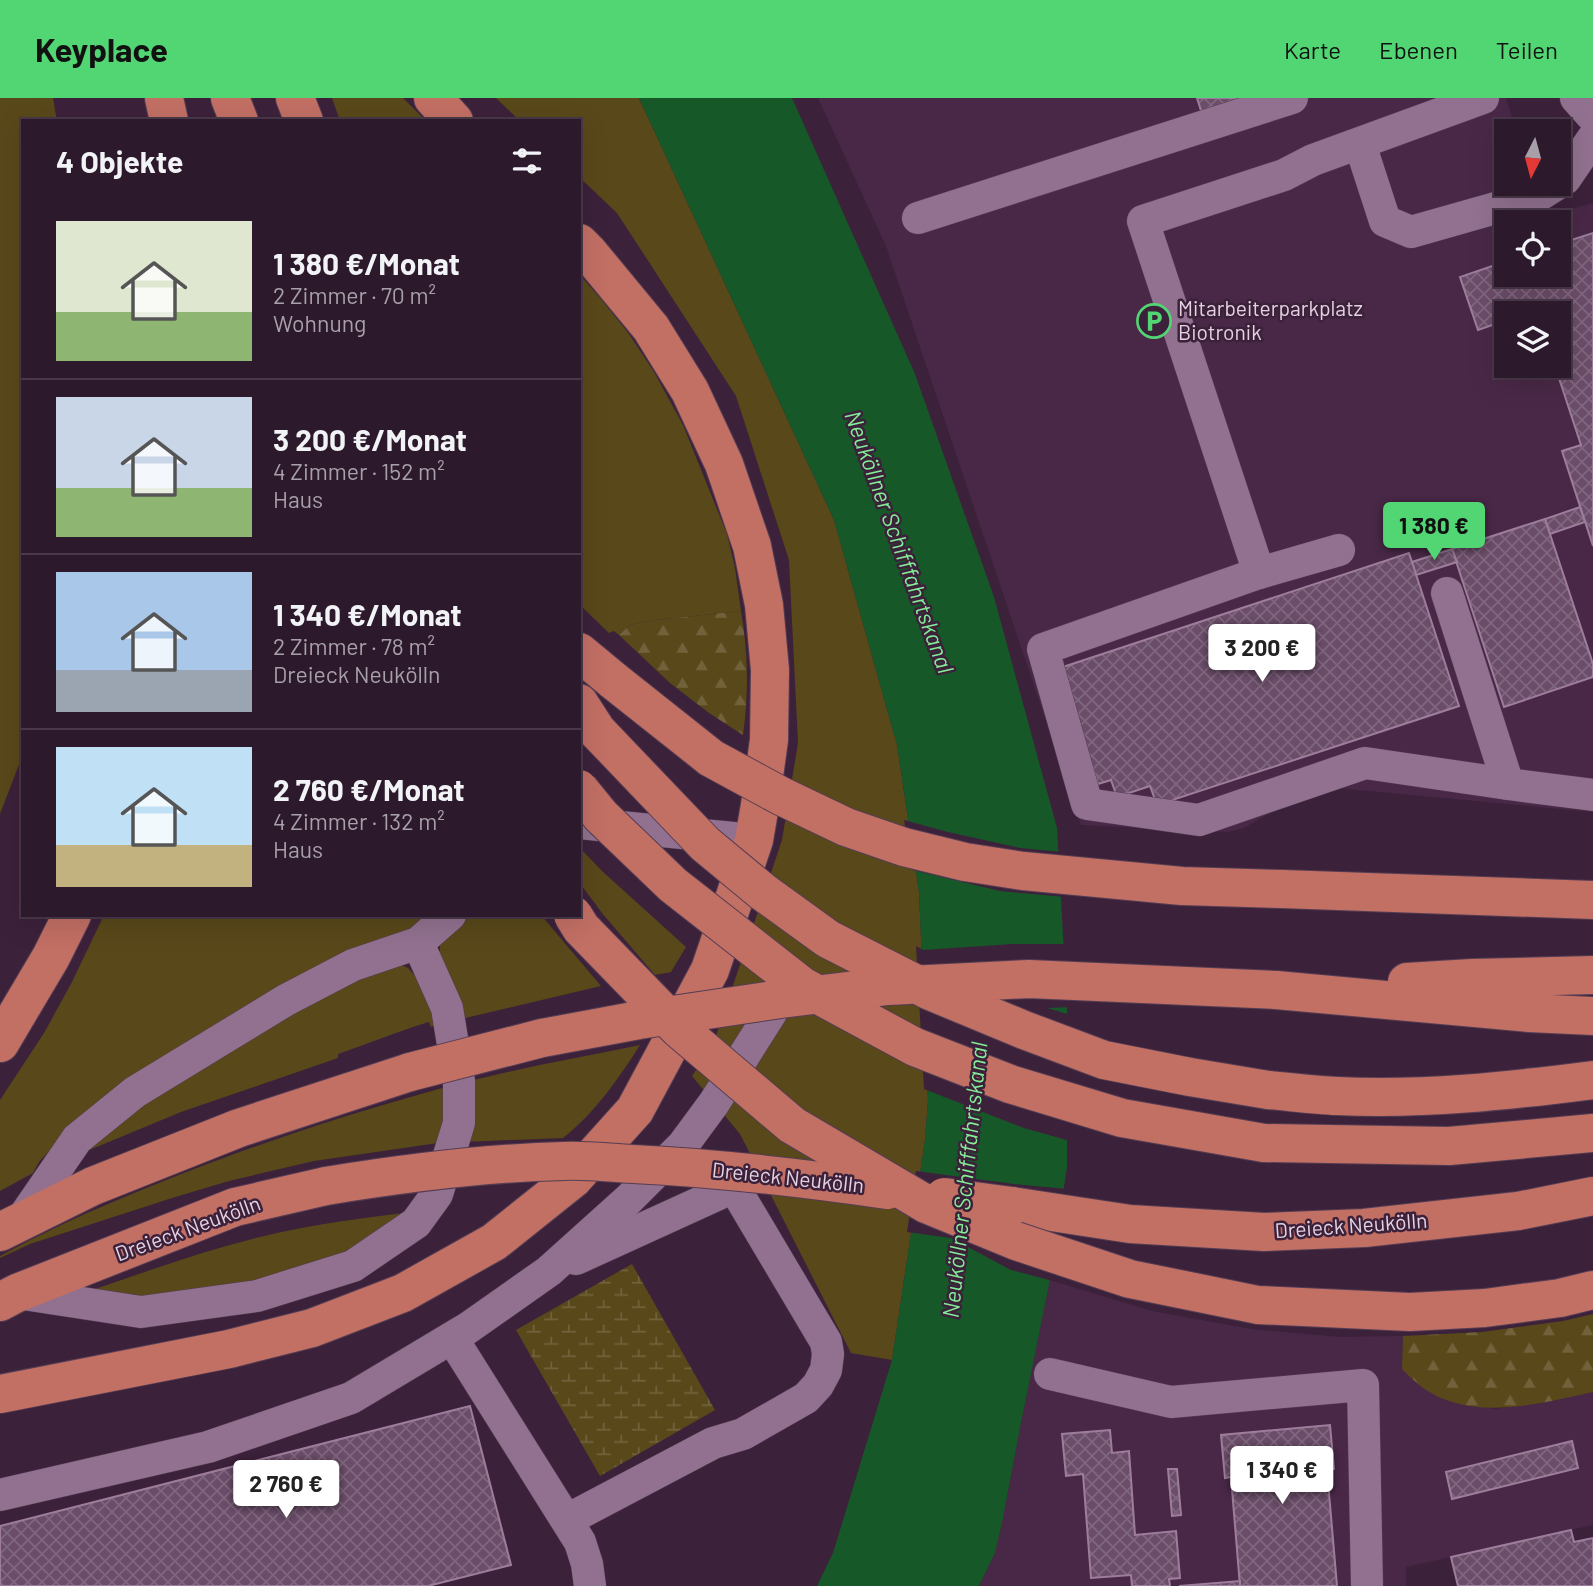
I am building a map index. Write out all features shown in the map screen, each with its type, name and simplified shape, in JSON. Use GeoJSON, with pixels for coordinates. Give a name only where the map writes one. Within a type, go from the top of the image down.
{"type":"FeatureCollection","features":[{"type":"Feature","properties":{"kind":"highway"},"geometry":{"type":"LineString","coordinates":[[164,98],[169,119]]}},
{"type":"Feature","properties":{"kind":"highway"},"geometry":{"type":"LineString","coordinates":[[230,98],[238,119]]}},
{"type":"Feature","properties":{"kind":"highway"},"geometry":{"type":"LineString","coordinates":[[295,98],[303,119]]}},
{"type":"Feature","properties":{"kind":"highway"},"geometry":{"type":"LineString","coordinates":[[433,98],[452,119]]}},
{"type":"Feature","properties":{"kind":"highway"},"geometry":{"type":"LineString","coordinates":[[3,1394],[229,1349],[312,1328],[403,1293],[494,1242],[573,1179],[635,1110],[710,970],[754,840],[769,740],[770,670],[764,605],[752,546],[724,464],[690,391],[651,328],[581,245]]}},
{"type":"Feature","properties":{"kind":"highway"},"geometry":{"type":"LineString","coordinates":[[581,654],[711,758],[780,796],[846,827],[904,847],[965,862],[1023,871],[1182,886],[1593,900]]}},
{"type":"Feature","properties":{"kind":"highway"},"geometry":{"type":"LineString","coordinates":[[588,717],[640,778],[705,844],[763,892],[828,939],[930,991],[1104,1060],[1268,1090],[1336,1096],[1416,1097],[1494,1093],[1593,1080]]}},
{"type":"Feature","properties":{"kind":"highway"},"geometry":{"type":"LineString","coordinates":[[581,791],[601,816],[673,885],[802,986],[915,1047],[1010,1084],[1122,1118],[1264,1143],[1449,1146],[1593,1133]]}},
{"type":"Feature","properties":{"kind":"highway"},"geometry":{"type":"LineString","coordinates":[[0,1043],[51,957],[71,917]]}},
{"type":"Feature","properties":{"kind":"highway"},"geometry":{"type":"LineString","coordinates":[[574,917],[581,928],[679,1029],[792,1125],[926,1204],[1016,1241],[1130,1279],[1258,1305],[1410,1312],[1485,1308],[1560,1298],[1593,1290]]}},
{"type":"Feature","properties":{"kind":"highway"},"geometry":{"type":"LineString","coordinates":[[0,994],[51,957]]}},
{"type":"Feature","properties":{"kind":"highway"},"geometry":{"type":"LineString","coordinates":[[1276,990],[1472,978],[1593,975]]}},
{"type":"Feature","properties":{"kind":"highway"},"geometry":{"type":"LineString","coordinates":[[10,1227],[93,1186],[239,1128],[410,1072],[542,1038],[639,1020],[781,999],[888,986],[1029,979],[1276,990],[1529,1013],[1593,1016]]}},
{"type":"Feature","properties":{"kind":"highway","name":"Dreieck Neukölln"},"geometry":{"type":"LineString","coordinates":[[8,1298],[235,1207],[326,1186],[476,1165],[566,1161],[671,1166],[806,1179],[1130,1224],[1264,1233],[1364,1228],[1518,1211],[1586,1199]]}},
{"type":"Feature","properties":{"kind":"lane"},"geometry":{"type":"LineString","coordinates":[[918,218],[1292,98]]}},
{"type":"Feature","properties":{"kind":"lane"},"geometry":{"type":"LineString","coordinates":[[1259,573],[1143,221],[1284,175],[1313,160],[1483,98]]}},
{"type":"Feature","properties":{"kind":"lane"},"geometry":{"type":"LineString","coordinates":[[1576,98],[1593,117]]}},
{"type":"Feature","properties":{"kind":"lane"},"geometry":{"type":"LineString","coordinates":[[1572,168],[1593,138]]}},
{"type":"Feature","properties":{"kind":"lane"},"geometry":{"type":"LineString","coordinates":[[1360,144],[1385,221],[1411,232],[1538,196]]}},
{"type":"Feature","properties":{"kind":"lane"},"geometry":{"type":"LineString","coordinates":[[1339,550],[1259,573],[1043,649],[1087,804],[1199,820],[1365,763],[1593,795]]}},
{"type":"Feature","properties":{"kind":"lane"},"geometry":{"type":"LineString","coordinates":[[1447,593],[1508,784]]}},
{"type":"Feature","properties":{"kind":"lane"},"geometry":{"type":"LineString","coordinates":[[581,823],[754,840]]}},
{"type":"Feature","properties":{"kind":"lane"},"geometry":{"type":"LineString","coordinates":[[10,1227],[77,1139],[135,1092],[319,982],[353,965],[418,943],[448,917]]}},
{"type":"Feature","properties":{"kind":"lane"},"geometry":{"type":"LineString","coordinates":[[8,1298],[141,1312],[257,1296],[353,1266],[416,1223],[437,1194],[459,1123],[460,1081],[447,1008],[418,943]]}},
{"type":"Feature","properties":{"kind":"lane"},"geometry":{"type":"LineString","coordinates":[[0,1495],[208,1447],[338,1403],[351,1398],[468,1328],[549,1270],[629,1199],[683,1145],[714,1103],[771,1013]]}},
{"type":"Feature","properties":{"kind":"lane"},"geometry":{"type":"LineString","coordinates":[[549,1270],[734,1187],[826,1342],[828,1354],[826,1370],[818,1385],[806,1398],[743,1434],[713,1443],[567,1520]]}},
{"type":"Feature","properties":{"kind":"lane"},"geometry":{"type":"LineString","coordinates":[[452,1338],[580,1542],[590,1586]]}},
{"type":"Feature","properties":{"kind":"lane"},"geometry":{"type":"LineString","coordinates":[[1050,1374],[1171,1402],[1363,1385],[1367,1586]]}},
{"type":"Feature","properties":{"kind":"shaded area"},"geometry":{"type":"Polygon","coordinates":[[[818,98],[1506,98],[1512,119],[1494,119],[1494,196],[1537,196],[1541,210],[1494,210],[1494,287],[1571,287],[1571,210],[1566,210],[1593,203],[1593,812],[1316,786],[1244,828],[1228,832],[1081,825],[886,246],[818,98]]]}},
{"type":"Feature","properties":{"kind":"shaded area"},"geometry":{"type":"Polygon","coordinates":[[[1050,1280],[1152,1311],[1251,1329],[1340,1337],[1403,1336],[1402,1369],[1442,1397],[1456,1403],[1495,1409],[1593,1392],[1593,1525],[1406,1567],[1406,1586],[979,1586],[995,1553],[1002,1523],[1050,1280]]]}},
{"type":"Feature","properties":{"kind":"green space"},"geometry":{"type":"Polygon","coordinates":[[[0,98],[53,98],[57,119],[21,119],[21,759],[0,814],[0,98]]]}},
{"type":"Feature","properties":{"kind":"green space"},"geometry":{"type":"Polygon","coordinates":[[[332,98],[403,98],[424,119],[339,119],[332,98]]]}},
{"type":"Feature","properties":{"kind":"green space"},"geometry":{"type":"Polygon","coordinates":[[[496,98],[639,98],[834,520],[897,745],[919,892],[928,1101],[925,1140],[892,1360],[851,1353],[740,1134],[692,1076],[713,1045],[782,840],[798,743],[789,560],[736,396],[617,213],[581,179],[581,119],[518,119],[496,98]]]}},
{"type":"Feature","properties":{"kind":"green space"},"geometry":{"type":"Polygon","coordinates":[[[581,276],[629,334],[654,372],[683,425],[727,534],[741,611],[655,620],[630,625],[619,635],[614,631],[609,633],[581,606],[581,276]]]}},
{"type":"Feature","properties":{"kind":"green space"},"geometry":{"type":"Polygon","coordinates":[[[741,611],[747,673],[743,735],[670,683],[619,635],[630,625],[655,620],[741,611]]]}},
{"type":"Feature","properties":{"kind":"green space"},"geometry":{"type":"Polygon","coordinates":[[[581,849],[686,947],[671,972],[655,975],[581,885],[581,849]]]}},
{"type":"Feature","properties":{"kind":"green space"},"geometry":{"type":"Polygon","coordinates":[[[103,917],[436,917],[63,1136],[39,1162],[33,1173],[0,1191],[0,1100],[44,1033],[103,917]]]}},
{"type":"Feature","properties":{"kind":"green space"},"geometry":{"type":"Polygon","coordinates":[[[462,917],[543,917],[601,986],[457,1020],[440,954],[440,943],[462,917]]]}},
{"type":"Feature","properties":{"kind":"green space"},"geometry":{"type":"Polygon","coordinates":[[[397,963],[408,968],[421,982],[439,1024],[431,1027],[429,1022],[394,1033],[338,1054],[338,1058],[181,1112],[87,1151],[77,1146],[283,1012],[397,963]]]}},
{"type":"Feature","properties":{"kind":"green space"},"geometry":{"type":"Polygon","coordinates":[[[640,1045],[605,1095],[563,1138],[438,1143],[314,1161],[172,1198],[30,1244],[0,1258],[28,1241],[115,1201],[299,1131],[465,1082],[640,1045]]]}},
{"type":"Feature","properties":{"kind":"green space"},"geometry":{"type":"Polygon","coordinates":[[[404,1213],[351,1249],[326,1262],[283,1275],[160,1299],[81,1294],[252,1239],[324,1224],[404,1213]]]}},
{"type":"Feature","properties":{"kind":"green space"},"geometry":{"type":"Polygon","coordinates":[[[632,1264],[715,1410],[600,1476],[516,1330],[632,1264]]]}},
{"type":"Feature","properties":{"kind":"green space"},"geometry":{"type":"Polygon","coordinates":[[[1593,1314],[1593,1392],[1526,1405],[1481,1407],[1459,1404],[1438,1396],[1418,1384],[1402,1369],[1403,1336],[1482,1332],[1563,1321],[1593,1314]]]}},
{"type":"Feature","properties":{"kind":"water","name":"Neuköllner Schifffahrtskanal"},"geometry":{"type":"Polygon","coordinates":[[[639,98],[792,98],[915,374],[994,597],[1057,828],[1067,1008],[1067,1167],[1050,1280],[1002,1523],[995,1553],[979,1586],[817,1586],[833,1553],[892,1360],[925,1140],[928,1101],[919,892],[897,745],[834,520],[639,98]]]}},
{"type":"Feature","properties":{"kind":"pier"},"geometry":{"type":"Polygon","coordinates":[[[904,820],[1020,848],[1062,852],[1065,897],[1000,891],[912,870],[904,820]]]}},
{"type":"Feature","properties":{"kind":"pier"},"geometry":{"type":"Polygon","coordinates":[[[1013,944],[1067,944],[1071,1007],[1047,1008],[1071,1015],[1070,1141],[1024,1128],[924,1089],[916,946],[923,950],[1013,944]]]}},
{"type":"Feature","properties":{"kind":"pier"},"geometry":{"type":"Polygon","coordinates":[[[916,1171],[1067,1189],[1053,1281],[1011,1270],[951,1238],[907,1232],[916,1171]]]}},
{"type":"Feature","properties":{"kind":"building"},"geometry":{"type":"Polygon","coordinates":[[[1197,98],[1260,98],[1203,117],[1197,98]]]}},
{"type":"Feature","properties":{"kind":"building"},"geometry":{"type":"Polygon","coordinates":[[[1593,233],[1593,546],[1562,451],[1581,445],[1559,378],[1571,378],[1571,301],[1494,301],[1494,324],[1478,330],[1460,277],[1494,265],[1494,287],[1571,287],[1571,240],[1593,233]]]}},
{"type":"Feature","properties":{"kind":"building"},"geometry":{"type":"Polygon","coordinates":[[[1580,507],[1585,522],[1550,534],[1545,519],[1580,507]]]}},
{"type":"Feature","properties":{"kind":"building"},"geometry":{"type":"Polygon","coordinates":[[[1545,519],[1593,664],[1593,677],[1504,707],[1452,549],[1545,519]]]}},
{"type":"Feature","properties":{"kind":"building"},"geometry":{"type":"Polygon","coordinates":[[[1452,549],[1457,562],[1416,575],[1412,562],[1452,549]]]}},
{"type":"Feature","properties":{"kind":"building"},"geometry":{"type":"Polygon","coordinates":[[[1409,553],[1459,706],[1157,805],[1150,786],[1117,797],[1111,780],[1098,784],[1060,668],[1409,553]]]}},
{"type":"Feature","properties":{"kind":"building"},"geometry":{"type":"Polygon","coordinates":[[[470,1406],[511,1565],[428,1586],[0,1586],[0,1526],[470,1406]]]}},
{"type":"Feature","properties":{"kind":"building"},"geometry":{"type":"Polygon","coordinates":[[[1330,1425],[1334,1469],[1327,1470],[1337,1586],[1240,1586],[1231,1477],[1225,1478],[1221,1435],[1330,1425]]]}},
{"type":"Feature","properties":{"kind":"building"},"geometry":{"type":"Polygon","coordinates":[[[1110,1430],[1112,1453],[1129,1451],[1135,1535],[1176,1531],[1180,1578],[1169,1579],[1170,1586],[1132,1586],[1131,1575],[1091,1578],[1083,1474],[1066,1476],[1062,1434],[1110,1430]]]}},
{"type":"Feature","properties":{"kind":"building"},"geometry":{"type":"Polygon","coordinates":[[[1572,1441],[1578,1468],[1452,1499],[1446,1472],[1572,1441]]]}},
{"type":"Feature","properties":{"kind":"building"},"geometry":{"type":"Polygon","coordinates":[[[1168,1469],[1177,1469],[1181,1515],[1172,1516],[1168,1469]]]}},
{"type":"Feature","properties":{"kind":"building"},"geometry":{"type":"Polygon","coordinates":[[[1571,1530],[1574,1542],[1593,1538],[1593,1586],[1458,1586],[1451,1557],[1571,1530]]]}},
{"type":"Feature","properties":{"kind":"building"},"geometry":{"type":"Polygon","coordinates":[[[1240,1581],[1240,1586],[1179,1586],[1240,1581]]]}},
{"type":"Feature","properties":{"kind":"place","name":"Mitarbeiterparkplatz Biotronik"},"geometry":{"type":"Point","coordinates":[1154,321]}}]}
